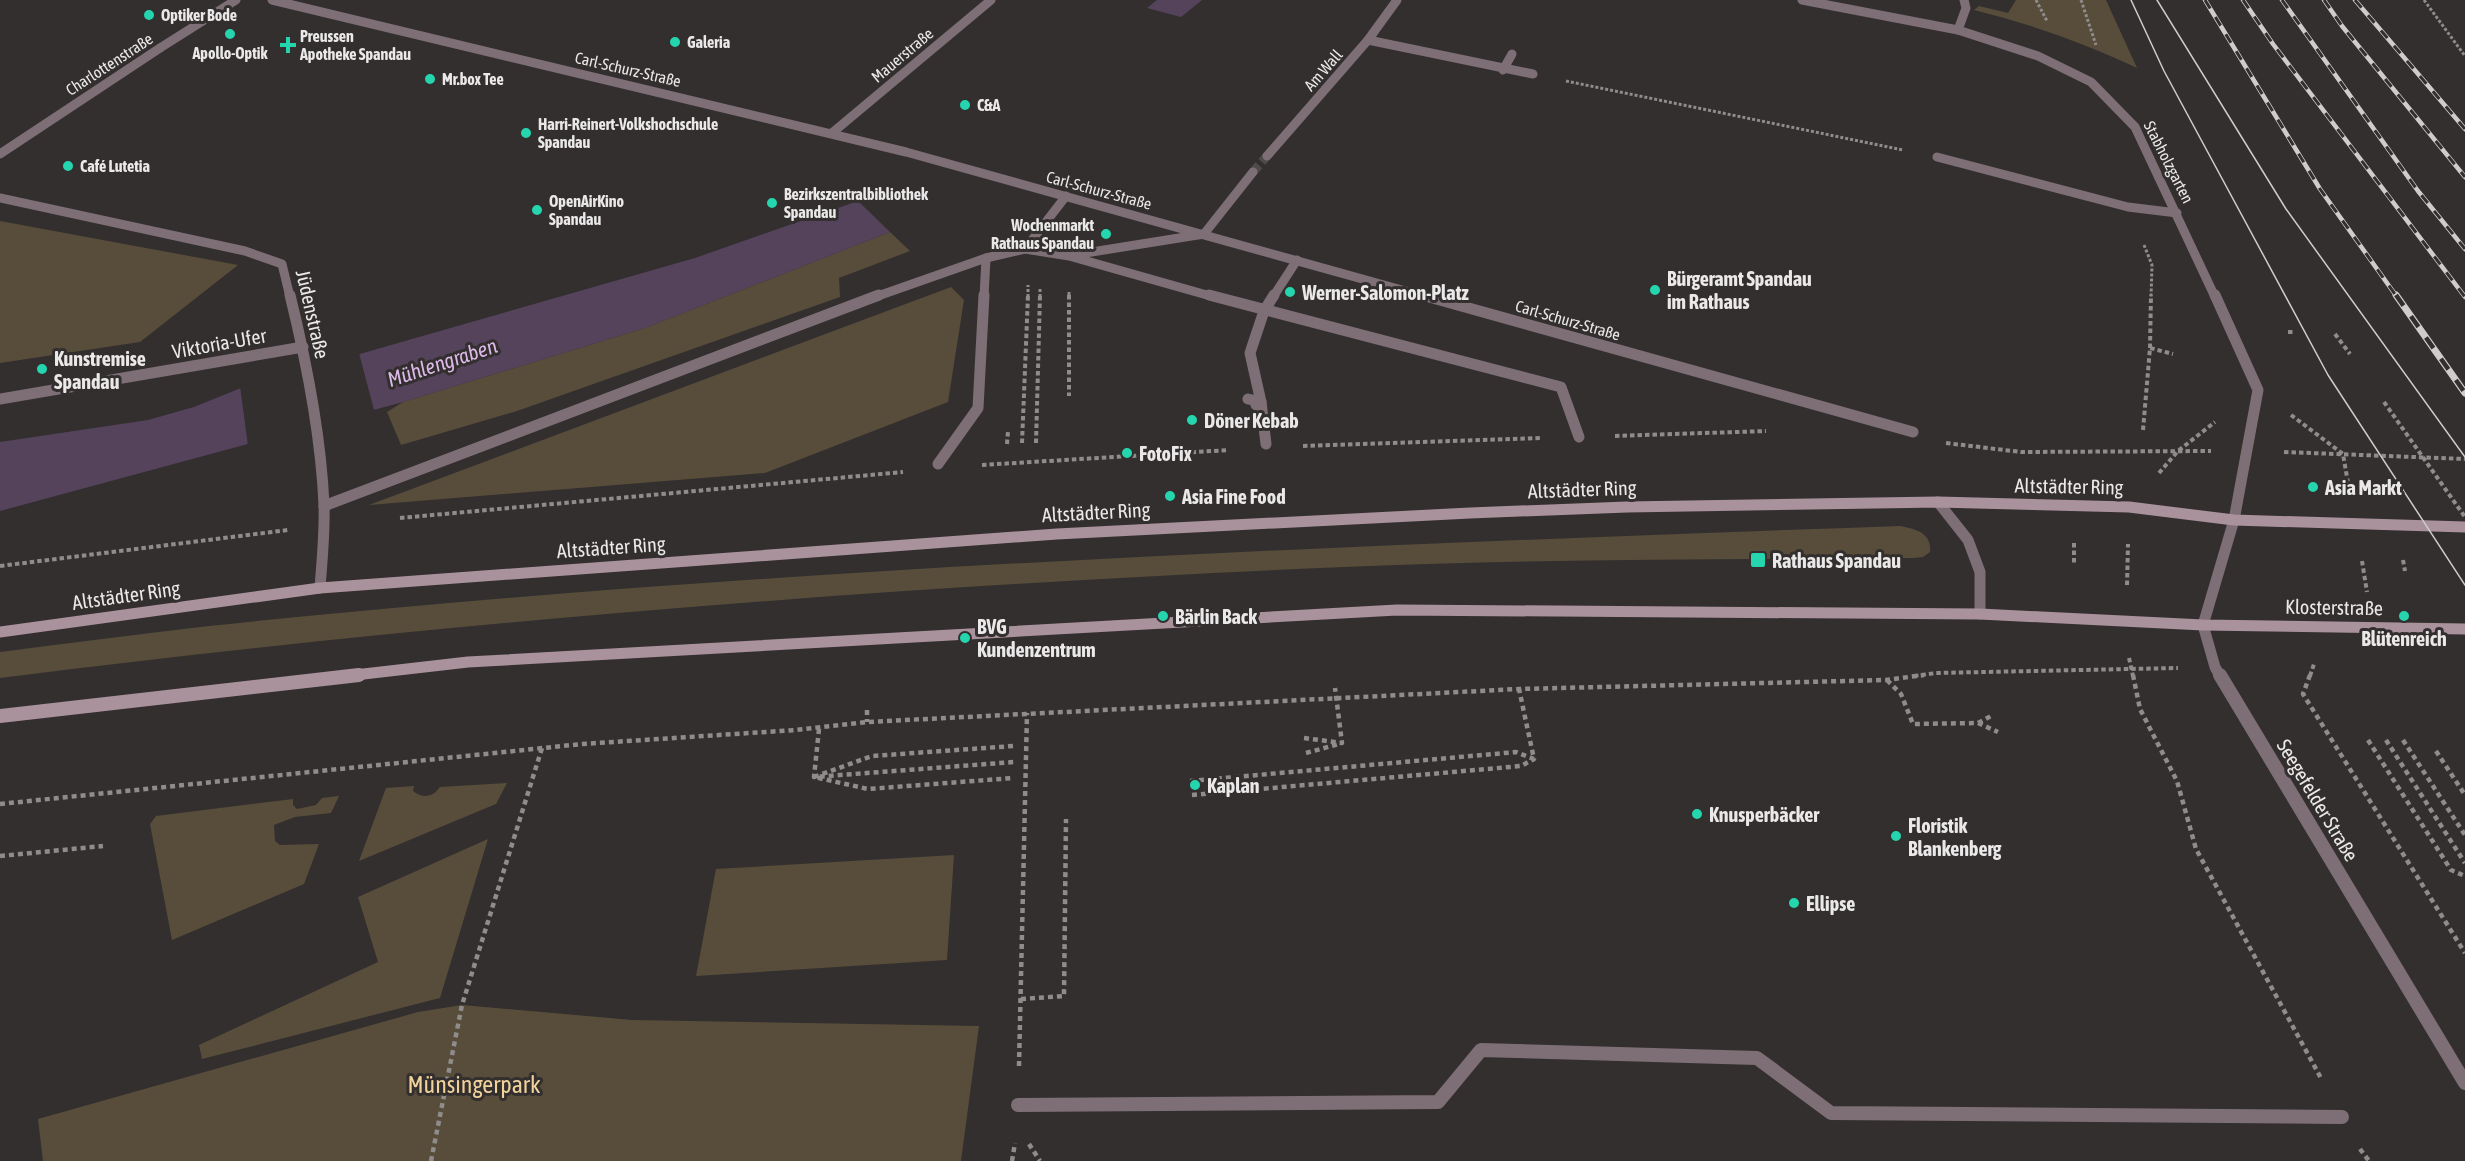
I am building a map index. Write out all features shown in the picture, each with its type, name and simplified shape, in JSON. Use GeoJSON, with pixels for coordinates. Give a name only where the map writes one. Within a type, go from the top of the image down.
{"type":"FeatureCollection","features":[{"type":"Feature","properties":{"kind":"main road","name":"Altstädter Ring"},"geometry":{"type":"LineString","coordinates":[[0,632],[320,588],[1057,534],[1251,523],[1627,507],[1938,502],[2129,507],[2234,520]]}},
{"type":"Feature","properties":{"kind":"main road"},"geometry":{"type":"LineString","coordinates":[[2234,520],[2465,527]]}},
{"type":"Feature","properties":{"kind":"main road"},"geometry":{"type":"LineString","coordinates":[[0,716],[468,662],[1397,610],[1980,614],[2203,625]]}},
{"type":"Feature","properties":{"kind":"main road","name":"Klosterstraße"},"geometry":{"type":"LineString","coordinates":[[2203,625],[2465,629]]}},
{"type":"Feature","properties":{"kind":"street","name":"Charlottenstraße"},"geometry":{"type":"LineString","coordinates":[[0,154],[236,0]]}},
{"type":"Feature","properties":{"kind":"street","name":"Carl-Schurz-Straße"},"geometry":{"type":"LineString","coordinates":[[272,0],[832,133],[1204,234],[1913,432]]}},
{"type":"Feature","properties":{"kind":"street","name":"Mauerstraße"},"geometry":{"type":"LineString","coordinates":[[832,133],[991,0]]}},
{"type":"Feature","properties":{"kind":"street","name":"Am Wall"},"geometry":{"type":"LineString","coordinates":[[1267,156],[1368,40],[1397,0]]}},
{"type":"Feature","properties":{"kind":"street","name":"Stabholzgarten"},"geometry":{"type":"LineString","coordinates":[[1802,0],[1958,30],[2038,56],[2091,82],[2135,127],[2258,390],[2234,520]]}},
{"type":"Feature","properties":{"kind":"street"},"geometry":{"type":"LineString","coordinates":[[1958,30],[1966,8],[1964,0]]}},
{"type":"Feature","properties":{"kind":"street"},"geometry":{"type":"LineString","coordinates":[[1368,40],[1503,70],[1533,74]]}},
{"type":"Feature","properties":{"kind":"street"},"geometry":{"type":"LineString","coordinates":[[1503,70],[1512,54]]}},
{"type":"Feature","properties":{"kind":"street"},"geometry":{"type":"LineString","coordinates":[[1937,157],[2128,207],[2177,213]]}},
{"type":"Feature","properties":{"kind":"street"},"geometry":{"type":"LineString","coordinates":[[1069,256],[1204,234],[1253,172]]}},
{"type":"Feature","properties":{"kind":"street"},"geometry":{"type":"LineString","coordinates":[[1025,249],[1066,196]]}},
{"type":"Feature","properties":{"kind":"street","name":"Jüdenstraße"},"geometry":{"type":"LineString","coordinates":[[0,198],[245,251],[282,264],[303,347],[316,426],[324,506],[320,588]]}},
{"type":"Feature","properties":{"kind":"street"},"geometry":{"type":"LineString","coordinates":[[324,506],[843,308],[986,258],[1025,249],[1069,256],[1264,311],[1561,387],[1578,437]]}},
{"type":"Feature","properties":{"kind":"street"},"geometry":{"type":"LineString","coordinates":[[938,464],[978,408],[986,258]]}},
{"type":"Feature","properties":{"kind":"street"},"geometry":{"type":"LineString","coordinates":[[1266,444],[1261,402],[1250,353],[1264,311],[1297,260]]}},
{"type":"Feature","properties":{"kind":"street","name":"Viktoria-Ufer"},"geometry":{"type":"LineString","coordinates":[[0,399],[303,347]]}},
{"type":"Feature","properties":{"kind":"street"},"geometry":{"type":"LineString","coordinates":[[1248,404],[1261,402]]}},
{"type":"Feature","properties":{"kind":"street"},"geometry":{"type":"LineString","coordinates":[[1938,502],[1968,540],[1972,550],[1980,572],[1980,614]]}},
{"type":"Feature","properties":{"kind":"street"},"geometry":{"type":"LineString","coordinates":[[2203,625],[2234,520]]}},
{"type":"Feature","properties":{"kind":"street","name":"Seegefelder Straße"},"geometry":{"type":"LineString","coordinates":[[2203,625],[2215,667],[2465,1083]]}},
{"type":"Feature","properties":{"kind":"street"},"geometry":{"type":"LineString","coordinates":[[1018,1105],[1438,1102],[1481,1050],[1757,1058],[1831,1113],[2342,1117]]}},
{"type":"Feature","properties":{"kind":"path"},"geometry":{"type":"LineString","coordinates":[[2081,0],[2098,50]]}},
{"type":"Feature","properties":{"kind":"path"},"geometry":{"type":"LineString","coordinates":[[2424,0],[2465,56]]}},
{"type":"Feature","properties":{"kind":"path"},"geometry":{"type":"LineString","coordinates":[[1533,74],[1937,157]]}},
{"type":"Feature","properties":{"kind":"path"},"geometry":{"type":"LineString","coordinates":[[2128,207],[2152,265],[2150,348],[2143,430]]}},
{"type":"Feature","properties":{"kind":"path"},"geometry":{"type":"LineString","coordinates":[[1069,256],[1069,396]]}},
{"type":"Feature","properties":{"kind":"path"},"geometry":{"type":"LineString","coordinates":[[1022,443],[1028,274]]}},
{"type":"Feature","properties":{"kind":"path"},"geometry":{"type":"LineString","coordinates":[[1036,443],[1040,285]]}},
{"type":"Feature","properties":{"kind":"path"},"geometry":{"type":"LineString","coordinates":[[2288,332],[2294,332]]}},
{"type":"Feature","properties":{"kind":"path"},"geometry":{"type":"LineString","coordinates":[[2335,334],[2350,354]]}},
{"type":"Feature","properties":{"kind":"path"},"geometry":{"type":"LineString","coordinates":[[2150,348],[2173,354]]}},
{"type":"Feature","properties":{"kind":"path"},"geometry":{"type":"LineString","coordinates":[[2384,402],[2465,517]]}},
{"type":"Feature","properties":{"kind":"path"},"geometry":{"type":"LineString","coordinates":[[1913,432],[1917,439],[2004,451],[2178,451],[2129,507],[2127,622],[2130,669],[2140,709],[2177,781],[2196,849],[2342,1117],[2369,1161]]}},
{"type":"Feature","properties":{"kind":"path"},"geometry":{"type":"LineString","coordinates":[[973,466],[1231,449]]}},
{"type":"Feature","properties":{"kind":"path"},"geometry":{"type":"LineString","coordinates":[[2247,451],[2465,459]]}},
{"type":"Feature","properties":{"kind":"path"},"geometry":{"type":"LineString","coordinates":[[395,519],[914,471]]}},
{"type":"Feature","properties":{"kind":"path"},"geometry":{"type":"LineString","coordinates":[[0,566],[324,526]]}},
{"type":"Feature","properties":{"kind":"path"},"geometry":{"type":"LineString","coordinates":[[2315,663],[2303,694],[2419,883],[2465,953]]}},
{"type":"Feature","properties":{"kind":"path"},"geometry":{"type":"LineString","coordinates":[[0,804],[542,748],[1027,713],[1335,696],[1886,680],[1936,673],[2215,667]]}},
{"type":"Feature","properties":{"kind":"path"},"geometry":{"type":"LineString","coordinates":[[1886,680],[1901,694],[1913,724],[1978,723],[1991,717]]}},
{"type":"Feature","properties":{"kind":"path"},"geometry":{"type":"LineString","coordinates":[[1335,688],[1342,743]]}},
{"type":"Feature","properties":{"kind":"path"},"geometry":{"type":"LineString","coordinates":[[1519,689],[1534,759]]}},
{"type":"Feature","properties":{"kind":"path"},"geometry":{"type":"LineString","coordinates":[[867,710],[867,723]]}},
{"type":"Feature","properties":{"kind":"path"},"geometry":{"type":"LineString","coordinates":[[1027,713],[1021,999],[1064,996],[1066,819]]}},
{"type":"Feature","properties":{"kind":"path"},"geometry":{"type":"LineString","coordinates":[[1978,723],[1998,732]]}},
{"type":"Feature","properties":{"kind":"path"},"geometry":{"type":"LineString","coordinates":[[814,777],[819,729]]}},
{"type":"Feature","properties":{"kind":"path"},"geometry":{"type":"LineString","coordinates":[[1304,738],[1342,743]]}},
{"type":"Feature","properties":{"kind":"path"},"geometry":{"type":"LineString","coordinates":[[2368,740],[2451,870],[2465,876]]}},
{"type":"Feature","properties":{"kind":"path"},"geometry":{"type":"LineString","coordinates":[[2386,740],[2465,863]]}},
{"type":"Feature","properties":{"kind":"path"},"geometry":{"type":"LineString","coordinates":[[2403,740],[2465,835]]}},
{"type":"Feature","properties":{"kind":"path"},"geometry":{"type":"LineString","coordinates":[[1306,753],[1342,743]]}},
{"type":"Feature","properties":{"kind":"path"},"geometry":{"type":"LineString","coordinates":[[814,777],[872,756],[1013,746]]}},
{"type":"Feature","properties":{"kind":"path"},"geometry":{"type":"LineString","coordinates":[[431,1161],[462,1005],[542,748]]}},
{"type":"Feature","properties":{"kind":"path"},"geometry":{"type":"LineString","coordinates":[[2436,751],[2465,795]]}},
{"type":"Feature","properties":{"kind":"path"},"geometry":{"type":"LineString","coordinates":[[1190,781],[1516,752],[1534,759]]}},
{"type":"Feature","properties":{"kind":"path"},"geometry":{"type":"LineString","coordinates":[[1191,795],[1521,766],[1534,759]]}},
{"type":"Feature","properties":{"kind":"path"},"geometry":{"type":"LineString","coordinates":[[814,777],[1014,762]]}},
{"type":"Feature","properties":{"kind":"path"},"geometry":{"type":"LineString","coordinates":[[814,777],[868,789],[1013,778]]}},
{"type":"Feature","properties":{"kind":"path"},"geometry":{"type":"LineString","coordinates":[[0,856],[103,846]]}},
{"type":"Feature","properties":{"kind":"green space"},"geometry":{"type":"Polygon","coordinates":[[[2016,0],[2106,0],[2137,68],[2057,35],[1974,10],[1979,6],[2008,13],[2016,0]]]}},
{"type":"Feature","properties":{"kind":"green space"},"geometry":{"type":"Polygon","coordinates":[[[0,221],[238,265],[140,342],[0,363],[0,221]]]}},
{"type":"Feature","properties":{"kind":"green space"},"geometry":{"type":"Polygon","coordinates":[[[890,232],[910,251],[839,278],[840,297],[517,411],[401,445],[387,412],[403,402],[645,328],[890,232]]]}},
{"type":"Feature","properties":{"kind":"green space"},"geometry":{"type":"Polygon","coordinates":[[[951,287],[964,300],[948,402],[765,473],[369,505],[951,287]]]}},
{"type":"Feature","properties":{"kind":"green space"},"geometry":{"type":"Polygon","coordinates":[[[1900,526],[1926,536],[1930,552],[1923,557],[1913,558],[1415,564],[1007,584],[503,623],[0,678],[0,652],[209,626],[631,588],[1054,561],[1900,526]]]}},
{"type":"Feature","properties":{"kind":"green space"},"geometry":{"type":"Polygon","coordinates":[[[507,783],[496,804],[359,861],[386,788],[414,786],[413,791],[428,796],[440,787],[507,783]]]}},
{"type":"Feature","properties":{"kind":"green space"},"geometry":{"type":"Polygon","coordinates":[[[339,796],[331,813],[295,817],[274,825],[275,841],[280,845],[319,844],[304,884],[172,940],[150,824],[156,816],[293,799],[293,805],[297,809],[316,805],[322,798],[339,796]]]}},
{"type":"Feature","properties":{"kind":"green space"},"geometry":{"type":"Polygon","coordinates":[[[488,839],[440,998],[202,1059],[199,1045],[378,962],[358,897],[488,839]]]}},
{"type":"Feature","properties":{"kind":"green space"},"geometry":{"type":"Polygon","coordinates":[[[954,855],[947,960],[696,976],[716,869],[954,855]]]}},
{"type":"Feature","properties":{"kind":"green space","name":"Münsingerpark"},"geometry":{"type":"Polygon","coordinates":[[[462,1005],[632,1020],[979,1026],[961,1161],[43,1161],[38,1119],[418,1012],[462,1005]]]}},
{"type":"Feature","properties":{"kind":"water"},"geometry":{"type":"Polygon","coordinates":[[[1157,0],[1202,0],[1181,17],[1147,8],[1157,0]]]}},
{"type":"Feature","properties":{"kind":"water","name":"Mühlengraben"},"geometry":{"type":"Polygon","coordinates":[[[858,201],[890,232],[645,328],[403,402],[0,511],[0,442],[148,420],[194,407],[241,388],[695,258],[858,201]]]}},
{"type":"Feature","properties":{"kind":"pier"},"geometry":{"type":"Polygon","coordinates":[[[359,353],[374,410],[248,446],[240,386],[359,353]]]}},
{"type":"Feature","properties":{"kind":"tunnel"},"geometry":{"type":"LineString","coordinates":[[1253,172],[1267,156]]}},
{"type":"Feature","properties":{"kind":"tram line"},"geometry":{"type":"LineString","coordinates":[[2131,0],[2164,71],[2328,375],[2465,585]]}},
{"type":"Feature","properties":{"kind":"tram line"},"geometry":{"type":"LineString","coordinates":[[2157,0],[2286,209],[2465,457]]}},
{"type":"Feature","properties":{"kind":"railway"},"geometry":{"type":"LineString","coordinates":[[2205,0],[2320,189],[2397,297]]}},
{"type":"Feature","properties":{"kind":"railway"},"geometry":{"type":"LineString","coordinates":[[2243,0],[2273,44],[2465,297]]}},
{"type":"Feature","properties":{"kind":"railway"},"geometry":{"type":"LineString","coordinates":[[2282,0],[2418,191],[2465,249]]}},
{"type":"Feature","properties":{"kind":"railway"},"geometry":{"type":"LineString","coordinates":[[2324,0],[2342,26],[2465,177]]}},
{"type":"Feature","properties":{"kind":"railway"},"geometry":{"type":"LineString","coordinates":[[2355,0],[2465,129]]}},
{"type":"Feature","properties":{"kind":"railway"},"geometry":{"type":"LineString","coordinates":[[2396,295],[2465,393]]}},
{"type":"Feature","properties":{"kind":"place","name":"Optiker Bode"},"geometry":{"type":"Point","coordinates":[149,15]}},
{"type":"Feature","properties":{"kind":"place","name":"Apollo-Optik"},"geometry":{"type":"Point","coordinates":[230,34]}},
{"type":"Feature","properties":{"kind":"place","name":"Galeria"},"geometry":{"type":"Point","coordinates":[675,42]}},
{"type":"Feature","properties":{"kind":"place","name":"Preussen Apotheke Spandau"},"geometry":{"type":"Point","coordinates":[288,45]}},
{"type":"Feature","properties":{"kind":"place","name":"Mr.box Tee"},"geometry":{"type":"Point","coordinates":[430,79]}},
{"type":"Feature","properties":{"kind":"place","name":"C&A"},"geometry":{"type":"Point","coordinates":[965,105]}},
{"type":"Feature","properties":{"kind":"place","name":"Harri-Reinert-Volkshochschule Spandau"},"geometry":{"type":"Point","coordinates":[526,133]}},
{"type":"Feature","properties":{"kind":"place","name":"Café Lutetia"},"geometry":{"type":"Point","coordinates":[68,166]}},
{"type":"Feature","properties":{"kind":"place","name":"Bezirkszentralbibliothek Spandau"},"geometry":{"type":"Point","coordinates":[772,203]}},
{"type":"Feature","properties":{"kind":"place","name":"OpenAirKino Spandau"},"geometry":{"type":"Point","coordinates":[537,210]}},
{"type":"Feature","properties":{"kind":"place","name":"Wochenmarkt Rathaus Spandau"},"geometry":{"type":"Point","coordinates":[1106,234]}},
{"type":"Feature","properties":{"kind":"place","name":"Bürgeramt Spandau im Rathaus"},"geometry":{"type":"Point","coordinates":[1655,290]}},
{"type":"Feature","properties":{"kind":"place","name":"Werner-Salomon-Platz"},"geometry":{"type":"Point","coordinates":[1290,292]}},
{"type":"Feature","properties":{"kind":"place","name":"Kunstremise Spandau"},"geometry":{"type":"Point","coordinates":[42,369]}},
{"type":"Feature","properties":{"kind":"place","name":"Döner Kebab"},"geometry":{"type":"Point","coordinates":[1192,420]}},
{"type":"Feature","properties":{"kind":"place","name":"FotoFix"},"geometry":{"type":"Point","coordinates":[1127,453]}},
{"type":"Feature","properties":{"kind":"place","name":"Asia Markt"},"geometry":{"type":"Point","coordinates":[2313,487]}},
{"type":"Feature","properties":{"kind":"place","name":"Asia Fine Food"},"geometry":{"type":"Point","coordinates":[1170,496]}},
{"type":"Feature","properties":{"kind":"place","name":"Rathaus Spandau"},"geometry":{"type":"Point","coordinates":[1758,560]}},
{"type":"Feature","properties":{"kind":"place","name":"Bärlin Back"},"geometry":{"type":"Point","coordinates":[1163,616]}},
{"type":"Feature","properties":{"kind":"place","name":"Blütenreich"},"geometry":{"type":"Point","coordinates":[2404,616]}},
{"type":"Feature","properties":{"kind":"place","name":"BVG Kundenzentrum"},"geometry":{"type":"Point","coordinates":[965,638]}},
{"type":"Feature","properties":{"kind":"place","name":"Kaplan"},"geometry":{"type":"Point","coordinates":[1195,785]}},
{"type":"Feature","properties":{"kind":"place","name":"Knusperbäcker"},"geometry":{"type":"Point","coordinates":[1697,814]}},
{"type":"Feature","properties":{"kind":"place","name":"Floristik Blankenberg"},"geometry":{"type":"Point","coordinates":[1896,836]}},
{"type":"Feature","properties":{"kind":"place","name":"Ellipse"},"geometry":{"type":"Point","coordinates":[1794,903]}}]}
